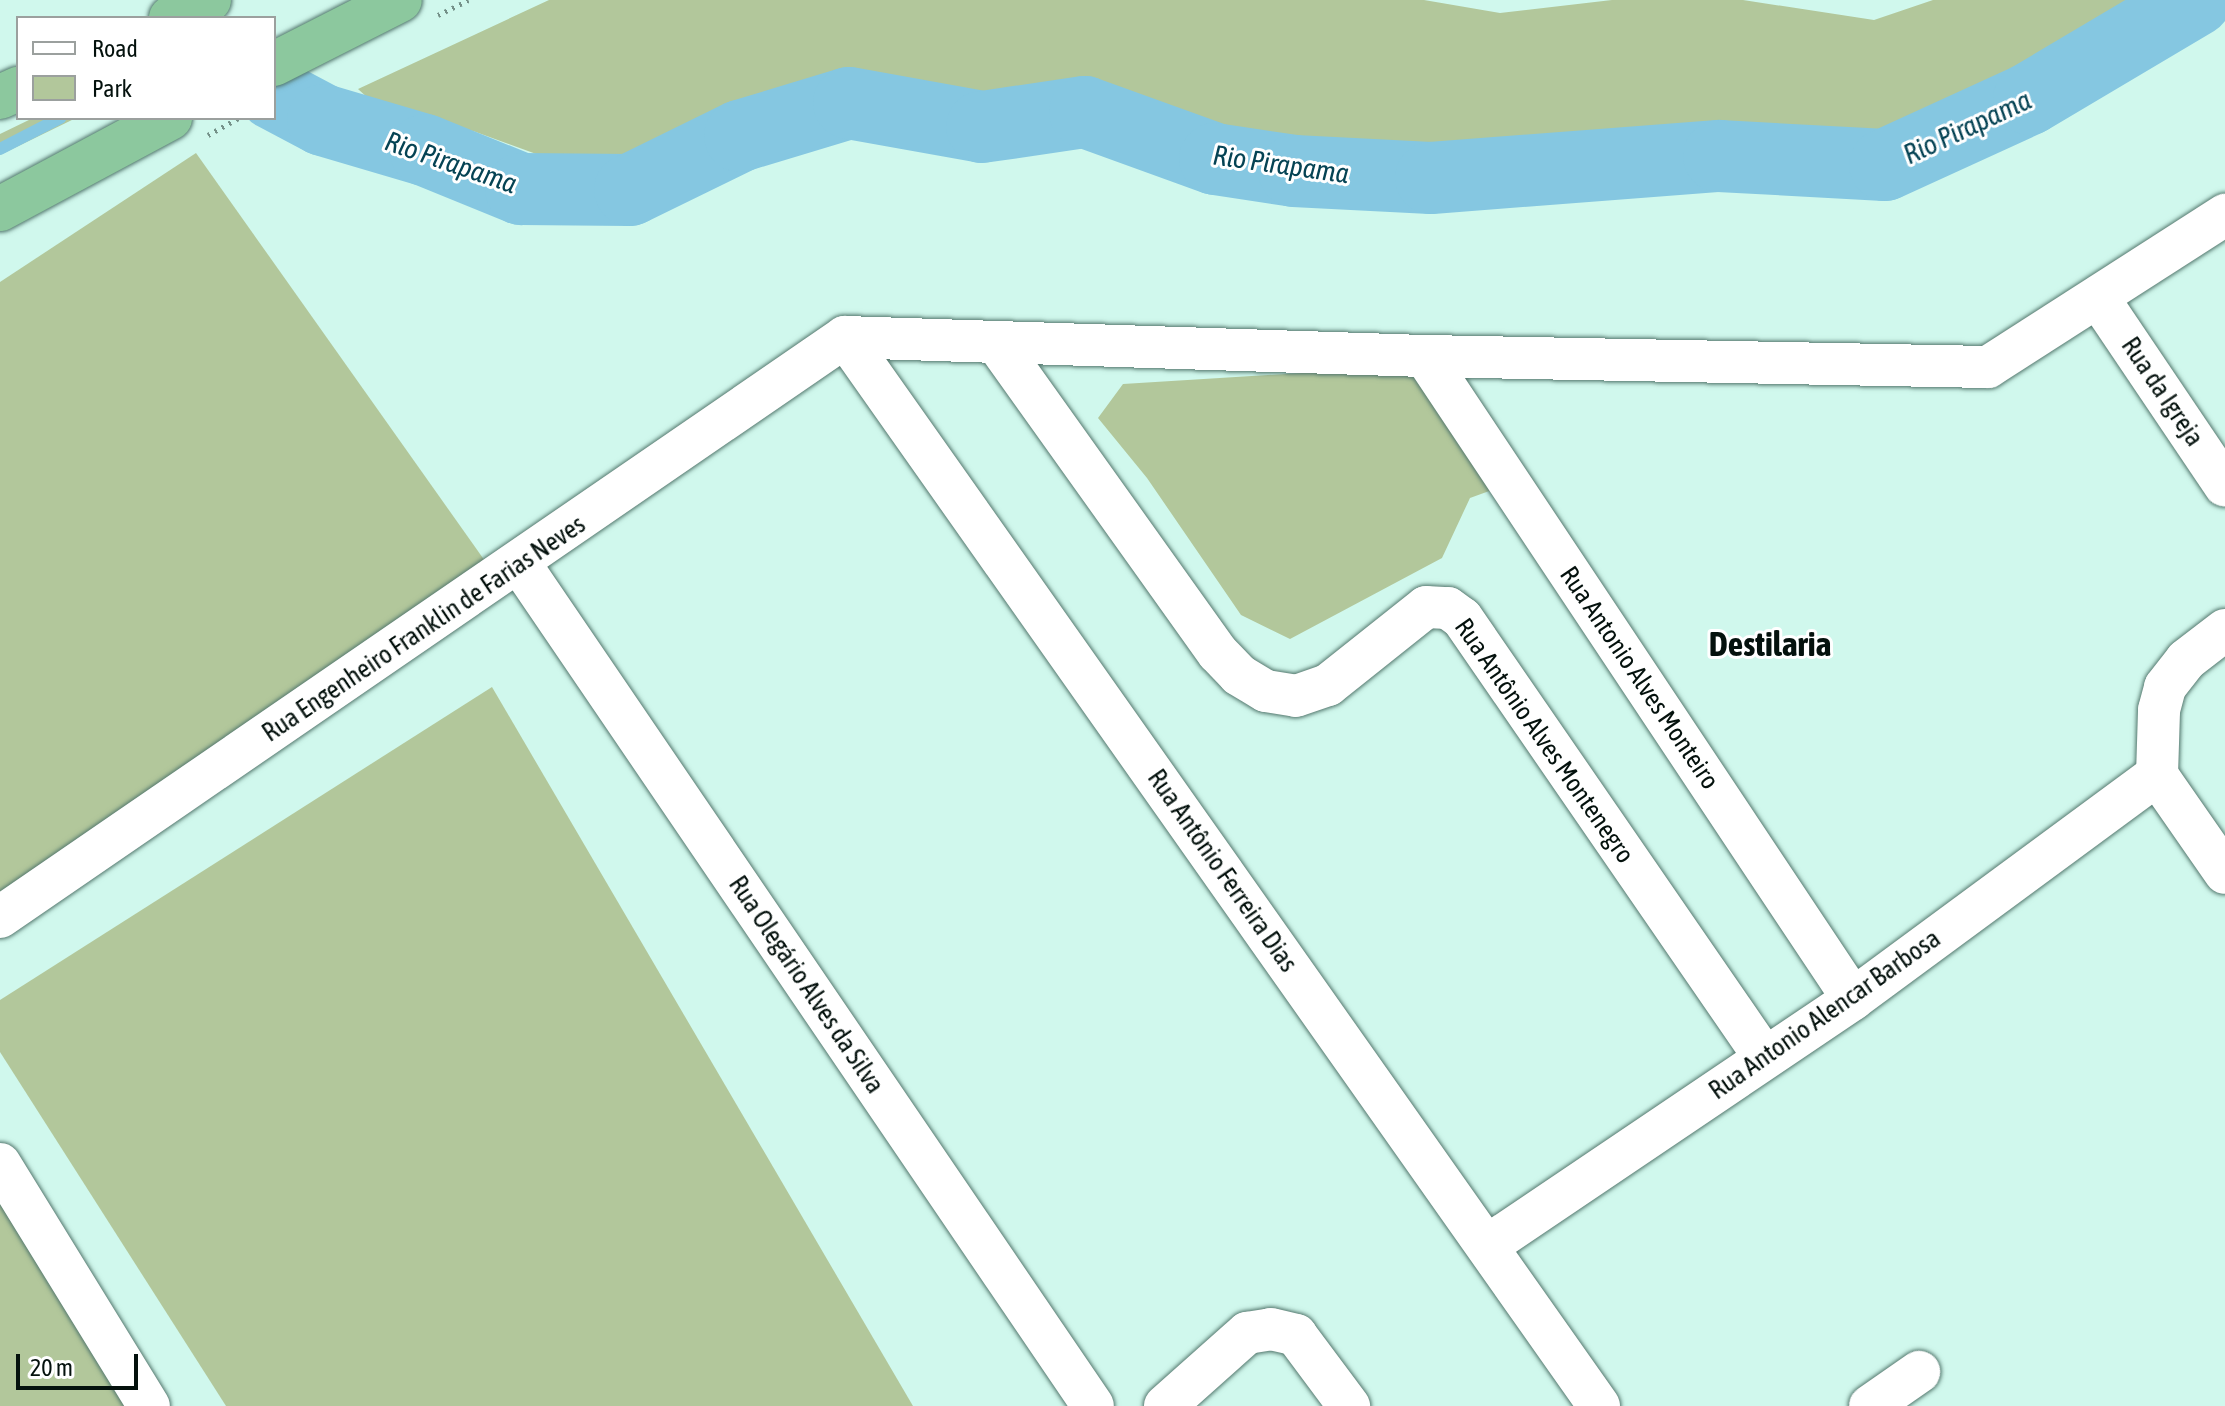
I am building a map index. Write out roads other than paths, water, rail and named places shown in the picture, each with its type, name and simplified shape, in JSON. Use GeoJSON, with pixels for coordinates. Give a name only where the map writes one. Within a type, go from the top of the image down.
{"type":"FeatureCollection","features":[{"type":"Feature","properties":{"kind":"highway"},"geometry":{"type":"LineString","coordinates":[[175,16],[209,0]]}},
{"type":"Feature","properties":{"kind":"highway"},"geometry":{"type":"LineString","coordinates":[[276,63],[400,0]]}},
{"type":"Feature","properties":{"kind":"highway"},"geometry":{"type":"LineString","coordinates":[[0,209],[166,120]]}},
{"type":"Feature","properties":{"kind":"street"},"geometry":{"type":"LineString","coordinates":[[845,337],[1425,356],[1988,367],[2099,299],[2225,215]]}},
{"type":"Feature","properties":{"kind":"street","name":"Rua da Igreja"},"geometry":{"type":"LineString","coordinates":[[2099,299],[2225,486]]}},
{"type":"Feature","properties":{"kind":"street","name":"Rua Engenheiro Franklin de Farias Neves"},"geometry":{"type":"LineString","coordinates":[[0,917],[520,564],[845,337]]}},
{"type":"Feature","properties":{"kind":"street","name":"Rua Antônio Ferreira Dias"},"geometry":{"type":"LineString","coordinates":[[845,337],[1599,1406]]}},
{"type":"Feature","properties":{"kind":"street","name":"Rua Antônio Alves Montenegro"},"geometry":{"type":"LineString","coordinates":[[996,342],[1218,653],[1239,675],[1266,691],[1296,696],[1328,685],[1426,607],[1448,608],[1462,618],[1765,1058]]}},
{"type":"Feature","properties":{"kind":"street","name":"Rua Antonio Alves Monteiro"},"geometry":{"type":"LineString","coordinates":[[1425,356],[1853,999]]}},
{"type":"Feature","properties":{"kind":"street","name":"Rua Olegário Alves da Silva"},"geometry":{"type":"LineString","coordinates":[[520,564],[1093,1406]]}},
{"type":"Feature","properties":{"kind":"street"},"geometry":{"type":"LineString","coordinates":[[2225,630],[2186,660],[2165,687],[2159,710],[2157,775],[2225,873]]}},
{"type":"Feature","properties":{"kind":"street","name":"Rua Antonio Alencar Barbosa"},"geometry":{"type":"LineString","coordinates":[[1487,1246],[1853,999],[2157,775]]}},
{"type":"Feature","properties":{"kind":"street"},"geometry":{"type":"LineString","coordinates":[[0,1164],[149,1406]]}},
{"type":"Feature","properties":{"kind":"street"},"geometry":{"type":"LineString","coordinates":[[1165,1406],[1247,1333],[1271,1329],[1296,1335],[1349,1406]]}},
{"type":"Feature","properties":{"kind":"street"},"geometry":{"type":"LineString","coordinates":[[1870,1406],[1919,1372]]}},
{"type":"Feature","properties":{"kind":"waterway","name":"Rio Pirapama"},"geometry":{"type":"LineString","coordinates":[[276,95],[323,120],[425,150],[521,189],[630,190],[740,136],[849,103],[982,127],[1085,112],[1215,159],[1294,171],[1431,178],[1719,156],[1885,165],[2029,99],[2196,0]]}},
{"type":"Feature","properties":{"kind":"waterway"},"geometry":{"type":"LineString","coordinates":[[0,149],[56,120]]}},
{"type":"Feature","properties":{"kind":"district","name":"Destilaria"},"geometry":{"type":"Point","coordinates":[1770,644]}}]}
